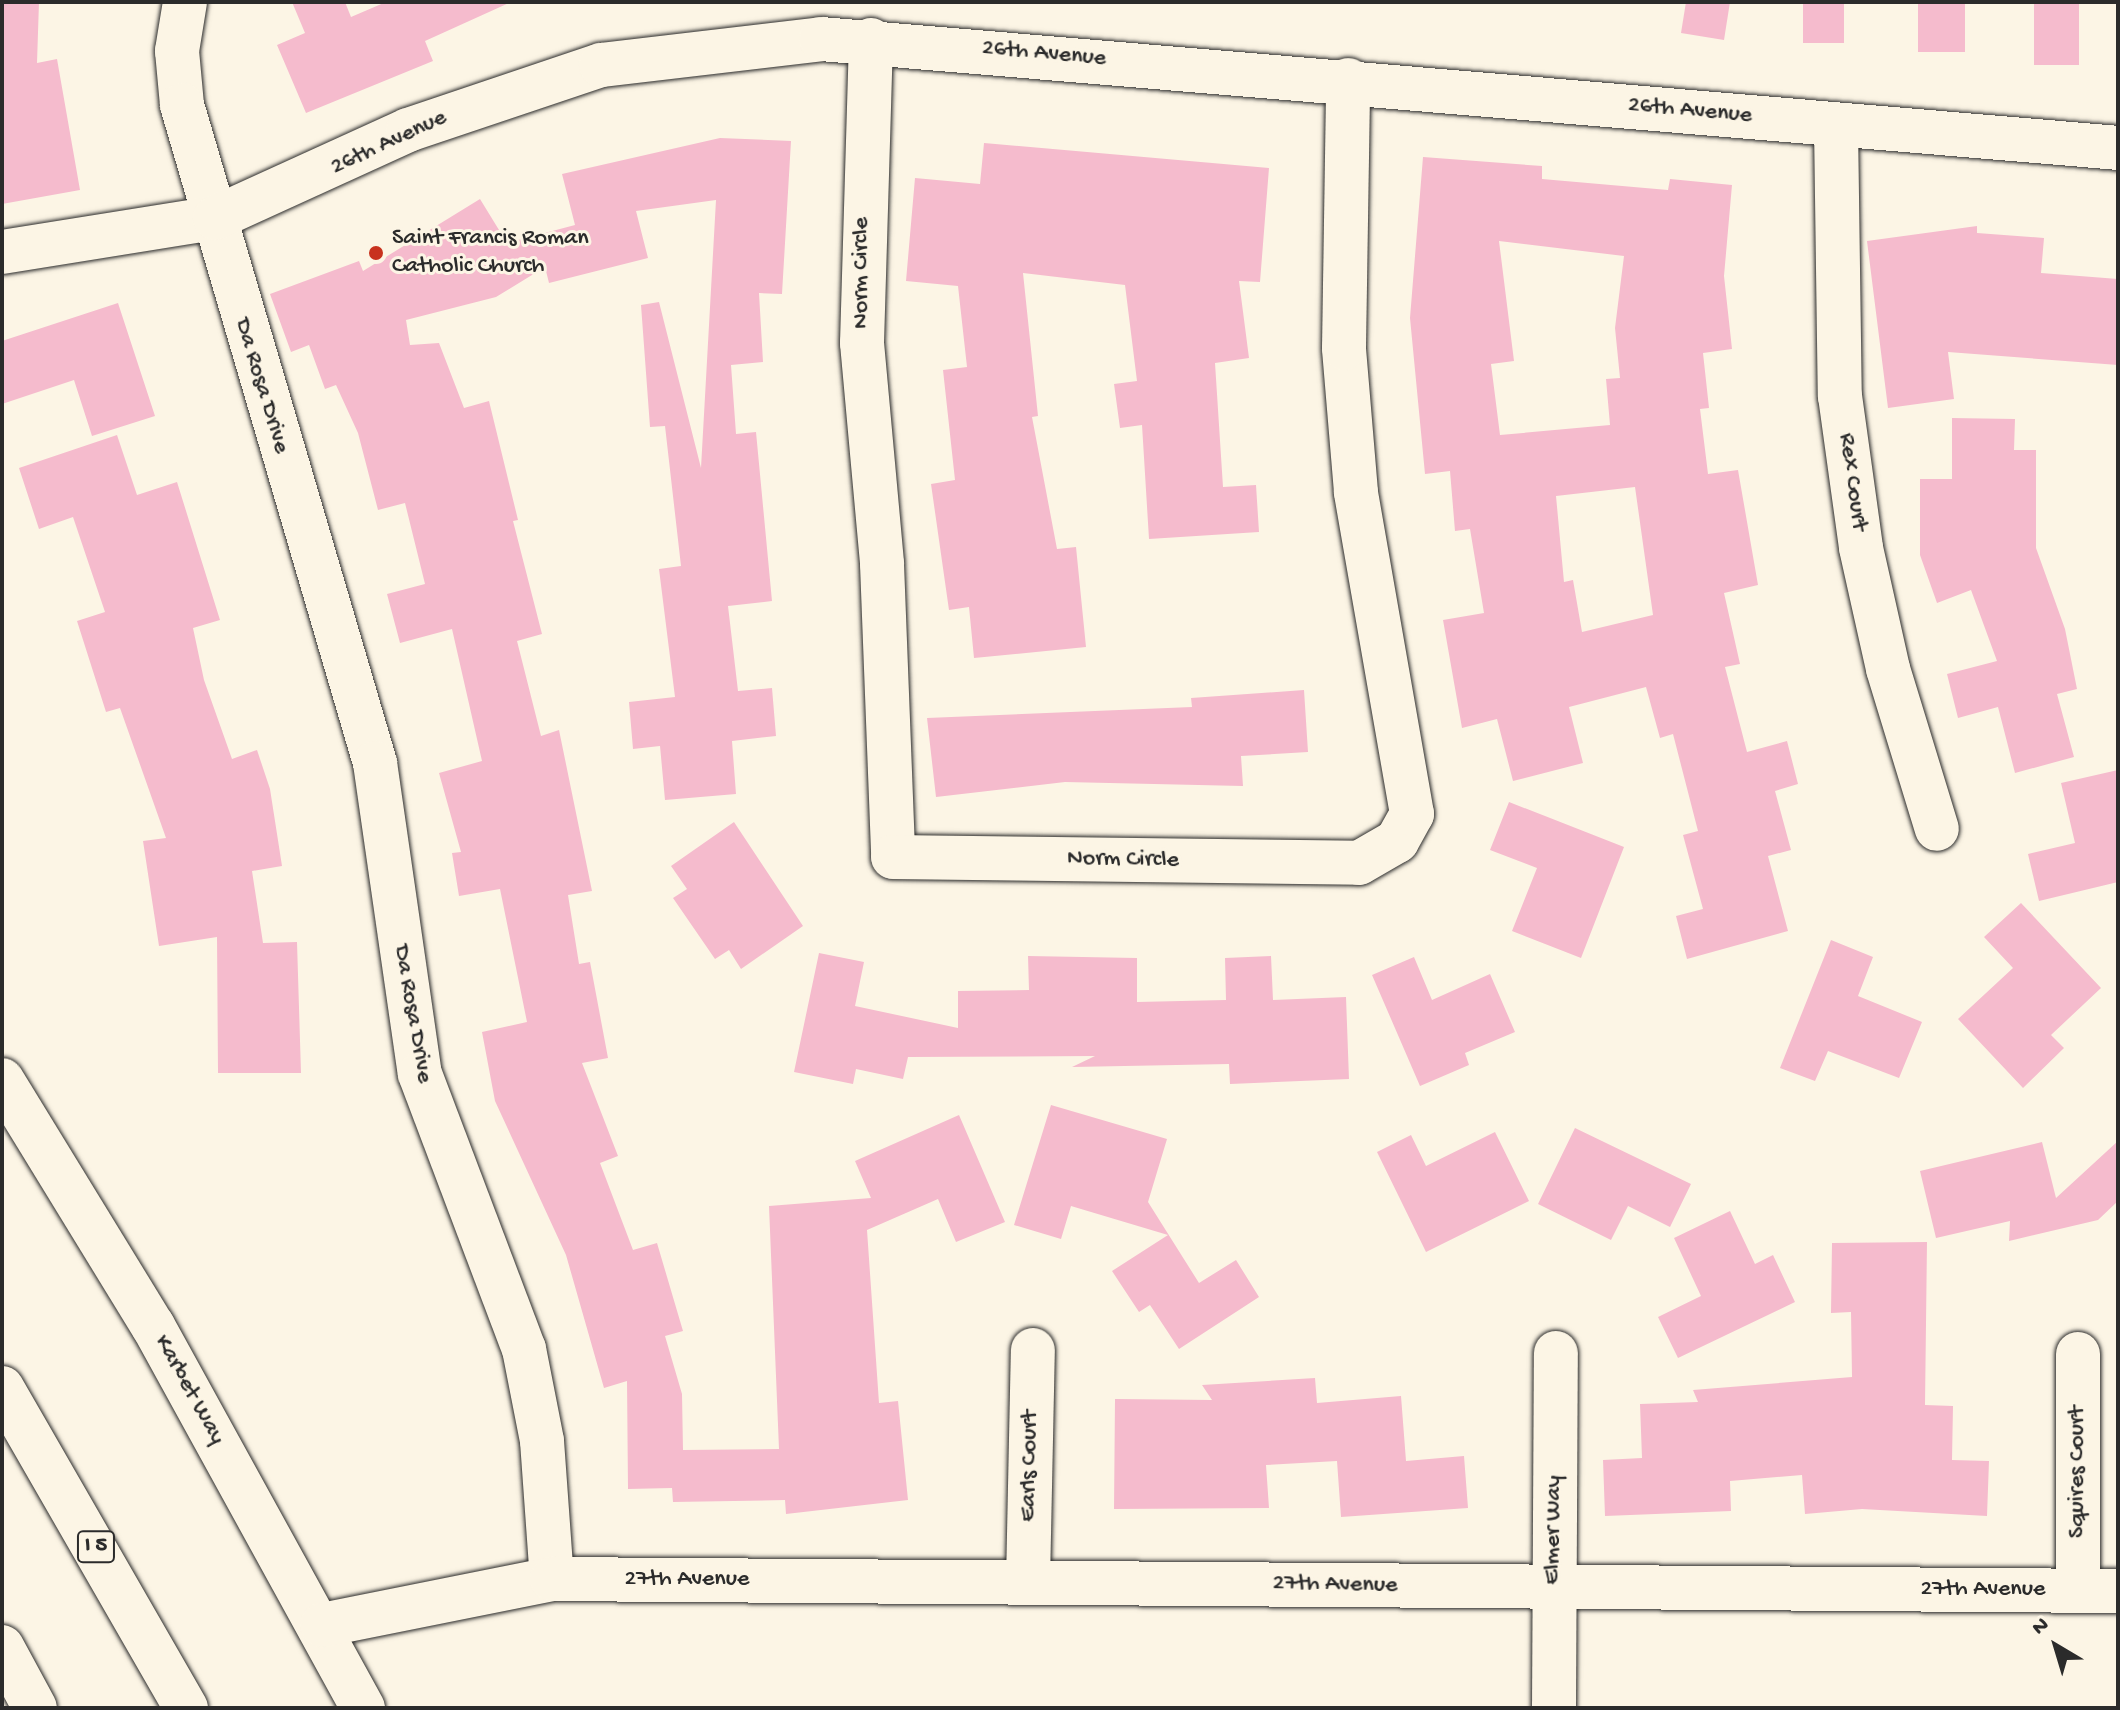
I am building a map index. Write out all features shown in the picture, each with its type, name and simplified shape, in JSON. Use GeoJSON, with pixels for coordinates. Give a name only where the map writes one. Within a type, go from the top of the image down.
{"type":"FeatureCollection","features":[{"type":"Feature","properties":{"kind":"main road","name":"Da Rosa Drive"},"geometry":{"type":"LineString","coordinates":[[185,2],[177,51],[182,105],[375,763],[420,1074],[524,1349],[542,1441],[552,1579]]}},
{"type":"Feature","properties":{"kind":"main road","name":"26th Avenue"},"geometry":{"type":"LineString","coordinates":[[2,252],[215,218],[408,130],[601,65],[711,47],[871,40],[2118,148]]}},
{"type":"Feature","properties":{"kind":"main road","name":"Norm Circle"},"geometry":{"type":"LineString","coordinates":[[871,40],[862,343],[882,564],[893,857],[1359,863],[1397,841],[1412,814],[1356,492],[1344,348],[1348,80]]}},
{"type":"Feature","properties":{"kind":"main road","name":"Rex Court"},"geometry":{"type":"LineString","coordinates":[[1836,125],[1840,396],[1859,532],[1888,669],[1937,829]]}},
{"type":"Feature","properties":{"kind":"main road","name":"Karbet Way"},"geometry":{"type":"LineString","coordinates":[[2,1080],[153,1326],[322,1625],[363,1708]]}},
{"type":"Feature","properties":{"kind":"main road","name":"Earls Court"},"geometry":{"type":"LineString","coordinates":[[1028,1582],[1033,1350]]}},
{"type":"Feature","properties":{"kind":"main road","name":"Elmer Way"},"geometry":{"type":"LineString","coordinates":[[1554,1708],[1556,1353]]}},
{"type":"Feature","properties":{"kind":"main road","name":"Squires Court"},"geometry":{"type":"LineString","coordinates":[[2078,1354],[2098,1591]]}},
{"type":"Feature","properties":{"kind":"main road","name":"I 5"},"geometry":{"type":"LineString","coordinates":[[2,1388],[186,1708]]}},
{"type":"Feature","properties":{"kind":"main road","name":"27th Avenue"},"geometry":{"type":"LineString","coordinates":[[552,1579],[2098,1591]]}},
{"type":"Feature","properties":{"kind":"main road"},"geometry":{"type":"LineString","coordinates":[[322,1625],[552,1579]]}},
{"type":"Feature","properties":{"kind":"main road"},"geometry":{"type":"LineString","coordinates":[[2,1647],[35,1708]]}},
{"type":"Feature","properties":{"kind":"building"},"geometry":{"type":"Polygon","coordinates":[[[2,2],[39,2],[37,63],[57,59],[80,190],[2,204],[2,2]]]}},
{"type":"Feature","properties":{"kind":"building"},"geometry":{"type":"Polygon","coordinates":[[[292,2],[345,2],[351,17],[386,2],[511,2],[425,41],[433,61],[306,113],[277,45],[305,33],[292,2]]]}},
{"type":"Feature","properties":{"kind":"building"},"geometry":{"type":"Polygon","coordinates":[[[1686,2],[1730,2],[1724,40],[1681,33],[1686,2]]]}},
{"type":"Feature","properties":{"kind":"building"},"geometry":{"type":"Polygon","coordinates":[[[1803,2],[1844,2],[1844,43],[1803,43],[1803,2]]]}},
{"type":"Feature","properties":{"kind":"building"},"geometry":{"type":"Polygon","coordinates":[[[1918,2],[1965,2],[1965,52],[1918,52],[1918,2]]]}},
{"type":"Feature","properties":{"kind":"building"},"geometry":{"type":"Polygon","coordinates":[[[2034,2],[2079,2],[2079,65],[2034,65],[2034,2]]]}},
{"type":"Feature","properties":{"kind":"building"},"geometry":{"type":"Polygon","coordinates":[[[720,138],[791,141],[782,294],[759,293],[763,362],[731,365],[736,434],[756,432],[772,601],[728,606],[738,691],[772,688],[776,736],[732,741],[736,794],[665,800],[660,746],[633,749],[629,702],[675,697],[659,569],[681,566],[665,426],[650,427],[641,305],[659,302],[701,468],[716,200],[636,211],[648,258],[549,283],[545,267],[496,297],[406,320],[410,345],[439,343],[464,408],[489,401],[518,520],[513,521],[542,634],[517,641],[541,736],[559,730],[592,891],[568,895],[579,964],[590,962],[608,1058],[582,1063],[618,1156],[600,1163],[633,1250],[657,1243],[683,1331],[665,1336],[682,1394],[683,1450],[779,1449],[769,1206],[871,1198],[855,1161],[959,1115],[1005,1222],[956,1242],[938,1199],[867,1230],[879,1403],[898,1401],[908,1500],[786,1514],[785,1500],[673,1502],[672,1488],[628,1489],[627,1381],[604,1388],[566,1255],[495,1101],[482,1032],[527,1022],[500,889],[459,896],[452,853],[461,852],[439,773],[482,761],[452,629],[400,643],[387,594],[425,584],[405,503],[378,510],[358,433],[336,385],[325,389],[309,345],[291,352],[270,294],[359,261],[363,271],[480,199],[507,243],[575,225],[562,174],[720,138]]]}},
{"type":"Feature","properties":{"kind":"building"},"geometry":{"type":"Polygon","coordinates":[[[984,143],[1269,168],[1260,282],[1239,281],[1249,358],[1215,363],[1223,487],[1256,485],[1259,532],[1149,539],[1142,425],[1120,428],[1114,384],[1137,381],[1125,285],[1023,273],[1038,416],[1032,417],[1057,549],[1076,547],[1086,647],[974,658],[969,607],[949,610],[931,484],[955,480],[943,370],[967,367],[958,286],[906,281],[915,178],[980,184],[984,143]]]}},
{"type":"Feature","properties":{"kind":"building"},"geometry":{"type":"Polygon","coordinates":[[[1423,157],[1542,166],[1542,179],[1668,190],[1670,179],[1732,185],[1724,276],[1732,349],[1703,353],[1709,408],[1700,409],[1708,474],[1738,470],[1758,585],[1724,593],[1740,664],[1725,667],[1747,752],[1787,741],[1798,784],[1775,791],[1791,850],[1768,856],[1788,931],[1687,959],[1676,916],[1703,909],[1683,835],[1698,831],[1673,734],[1660,738],[1646,687],[1569,707],[1583,763],[1513,781],[1497,719],[1462,728],[1443,620],[1484,613],[1470,529],[1455,531],[1450,471],[1425,474],[1410,318],[1423,157]],[[1499,241],[1514,361],[1491,364],[1500,435],[1610,425],[1606,379],[1620,378],[1615,328],[1624,256],[1499,241]],[[1635,487],[1556,496],[1564,582],[1573,580],[1582,632],[1653,615],[1635,487]]]}},
{"type":"Feature","properties":{"kind":"building"},"geometry":{"type":"Polygon","coordinates":[[[1977,226],[1977,233],[2044,238],[2041,273],[2118,279],[2118,365],[1948,352],[1954,399],[1888,408],[1867,241],[1977,226]]]}},
{"type":"Feature","properties":{"kind":"building"},"geometry":{"type":"Polygon","coordinates":[[[118,303],[155,416],[92,436],[74,380],[2,404],[2,341],[118,303]]]}},
{"type":"Feature","properties":{"kind":"building"},"geometry":{"type":"Polygon","coordinates":[[[1952,418],[2015,419],[2014,450],[2036,450],[2036,548],[2065,629],[2077,689],[2057,694],[2074,757],[2015,773],[1998,707],[1958,718],[1947,674],[1997,661],[1971,590],[1937,603],[1920,555],[1920,479],[1952,479],[1952,418]]]}},
{"type":"Feature","properties":{"kind":"building"},"geometry":{"type":"Polygon","coordinates":[[[117,435],[137,495],[177,482],[220,620],[193,628],[204,680],[232,759],[257,750],[270,789],[282,866],[252,871],[263,943],[297,942],[301,1073],[218,1073],[217,937],[159,946],[143,841],[166,838],[120,708],[106,712],[77,621],[105,612],[73,517],[39,529],[19,468],[117,435]]]}},
{"type":"Feature","properties":{"kind":"building"},"geometry":{"type":"Polygon","coordinates":[[[1304,690],[1308,752],[1241,756],[1243,786],[1065,782],[936,797],[927,718],[1192,707],[1191,698],[1304,690]]]}},
{"type":"Feature","properties":{"kind":"building"},"geometry":{"type":"Polygon","coordinates":[[[2118,770],[2118,882],[2039,901],[2028,854],[2075,843],[2061,783],[2118,770]]]}},
{"type":"Feature","properties":{"kind":"building"},"geometry":{"type":"Polygon","coordinates":[[[1509,802],[1624,847],[1581,958],[1512,931],[1537,868],[1490,850],[1509,802]]]}},
{"type":"Feature","properties":{"kind":"building"},"geometry":{"type":"Polygon","coordinates":[[[734,822],[803,926],[741,969],[729,950],[715,959],[673,898],[687,889],[671,866],[734,822]]]}},
{"type":"Feature","properties":{"kind":"building"},"geometry":{"type":"Polygon","coordinates":[[[2021,903],[2101,988],[2051,1035],[2064,1048],[2023,1088],[1958,1019],[2013,968],[1984,937],[2021,903]]]}},
{"type":"Feature","properties":{"kind":"building"},"geometry":{"type":"Polygon","coordinates":[[[1831,940],[1873,957],[1858,996],[1922,1022],[1899,1078],[1828,1051],[1815,1081],[1780,1068],[1831,940]]]}},
{"type":"Feature","properties":{"kind":"building"},"geometry":{"type":"Polygon","coordinates":[[[819,953],[864,962],[855,1006],[958,1028],[958,991],[1029,990],[1028,956],[1137,958],[1137,1002],[1226,1000],[1225,958],[1271,956],[1273,1000],[1346,997],[1349,1079],[1230,1084],[1229,1064],[1072,1067],[1095,1056],[908,1057],[903,1079],[856,1069],[853,1084],[794,1072],[819,953]]]}},
{"type":"Feature","properties":{"kind":"building"},"geometry":{"type":"Polygon","coordinates":[[[1414,957],[1432,1000],[1490,974],[1515,1032],[1465,1053],[1469,1065],[1420,1086],[1372,975],[1414,957]]]}},
{"type":"Feature","properties":{"kind":"building"},"geometry":{"type":"Polygon","coordinates":[[[1051,1105],[1167,1139],[1148,1202],[1199,1283],[1236,1260],[1259,1297],[1179,1349],[1150,1305],[1139,1312],[1112,1271],[1168,1235],[1071,1206],[1061,1239],[1014,1225],[1051,1105]]]}},
{"type":"Feature","properties":{"kind":"building"},"geometry":{"type":"Polygon","coordinates":[[[1575,1128],[1691,1184],[1670,1227],[1628,1206],[1611,1240],[1538,1204],[1575,1128]]]}},
{"type":"Feature","properties":{"kind":"building"},"geometry":{"type":"Polygon","coordinates":[[[1495,1132],[1529,1201],[1426,1252],[1377,1152],[1411,1135],[1426,1166],[1495,1132]]]}},
{"type":"Feature","properties":{"kind":"building"},"geometry":{"type":"Polygon","coordinates":[[[2118,1141],[2118,1201],[2098,1220],[2009,1241],[2010,1221],[1936,1238],[1920,1171],[2042,1142],[2056,1198],[2118,1141]]]}},
{"type":"Feature","properties":{"kind":"building"},"geometry":{"type":"Polygon","coordinates":[[[1730,1211],[1755,1264],[1773,1255],[1795,1302],[1678,1358],[1658,1317],[1701,1296],[1674,1238],[1730,1211]]]}},
{"type":"Feature","properties":{"kind":"building"},"geometry":{"type":"Polygon","coordinates":[[[1927,1242],[1925,1405],[1953,1406],[1952,1460],[1989,1461],[1987,1516],[1862,1509],[1805,1514],[1802,1475],[1730,1481],[1731,1511],[1605,1516],[1603,1460],[1642,1458],[1640,1404],[1698,1402],[1693,1390],[1852,1377],[1851,1312],[1831,1313],[1832,1243],[1927,1242]]]}},
{"type":"Feature","properties":{"kind":"building"},"geometry":{"type":"Polygon","coordinates":[[[1315,1378],[1317,1403],[1401,1396],[1406,1461],[1464,1456],[1468,1508],[1341,1517],[1337,1461],[1266,1465],[1269,1508],[1114,1509],[1115,1399],[1212,1400],[1202,1385],[1315,1378]]]}},
{"type":"Feature","properties":{"kind":"place","name":"Saint Francis Roman Catholic Church"},"geometry":{"type":"Point","coordinates":[376,253]}}]}
